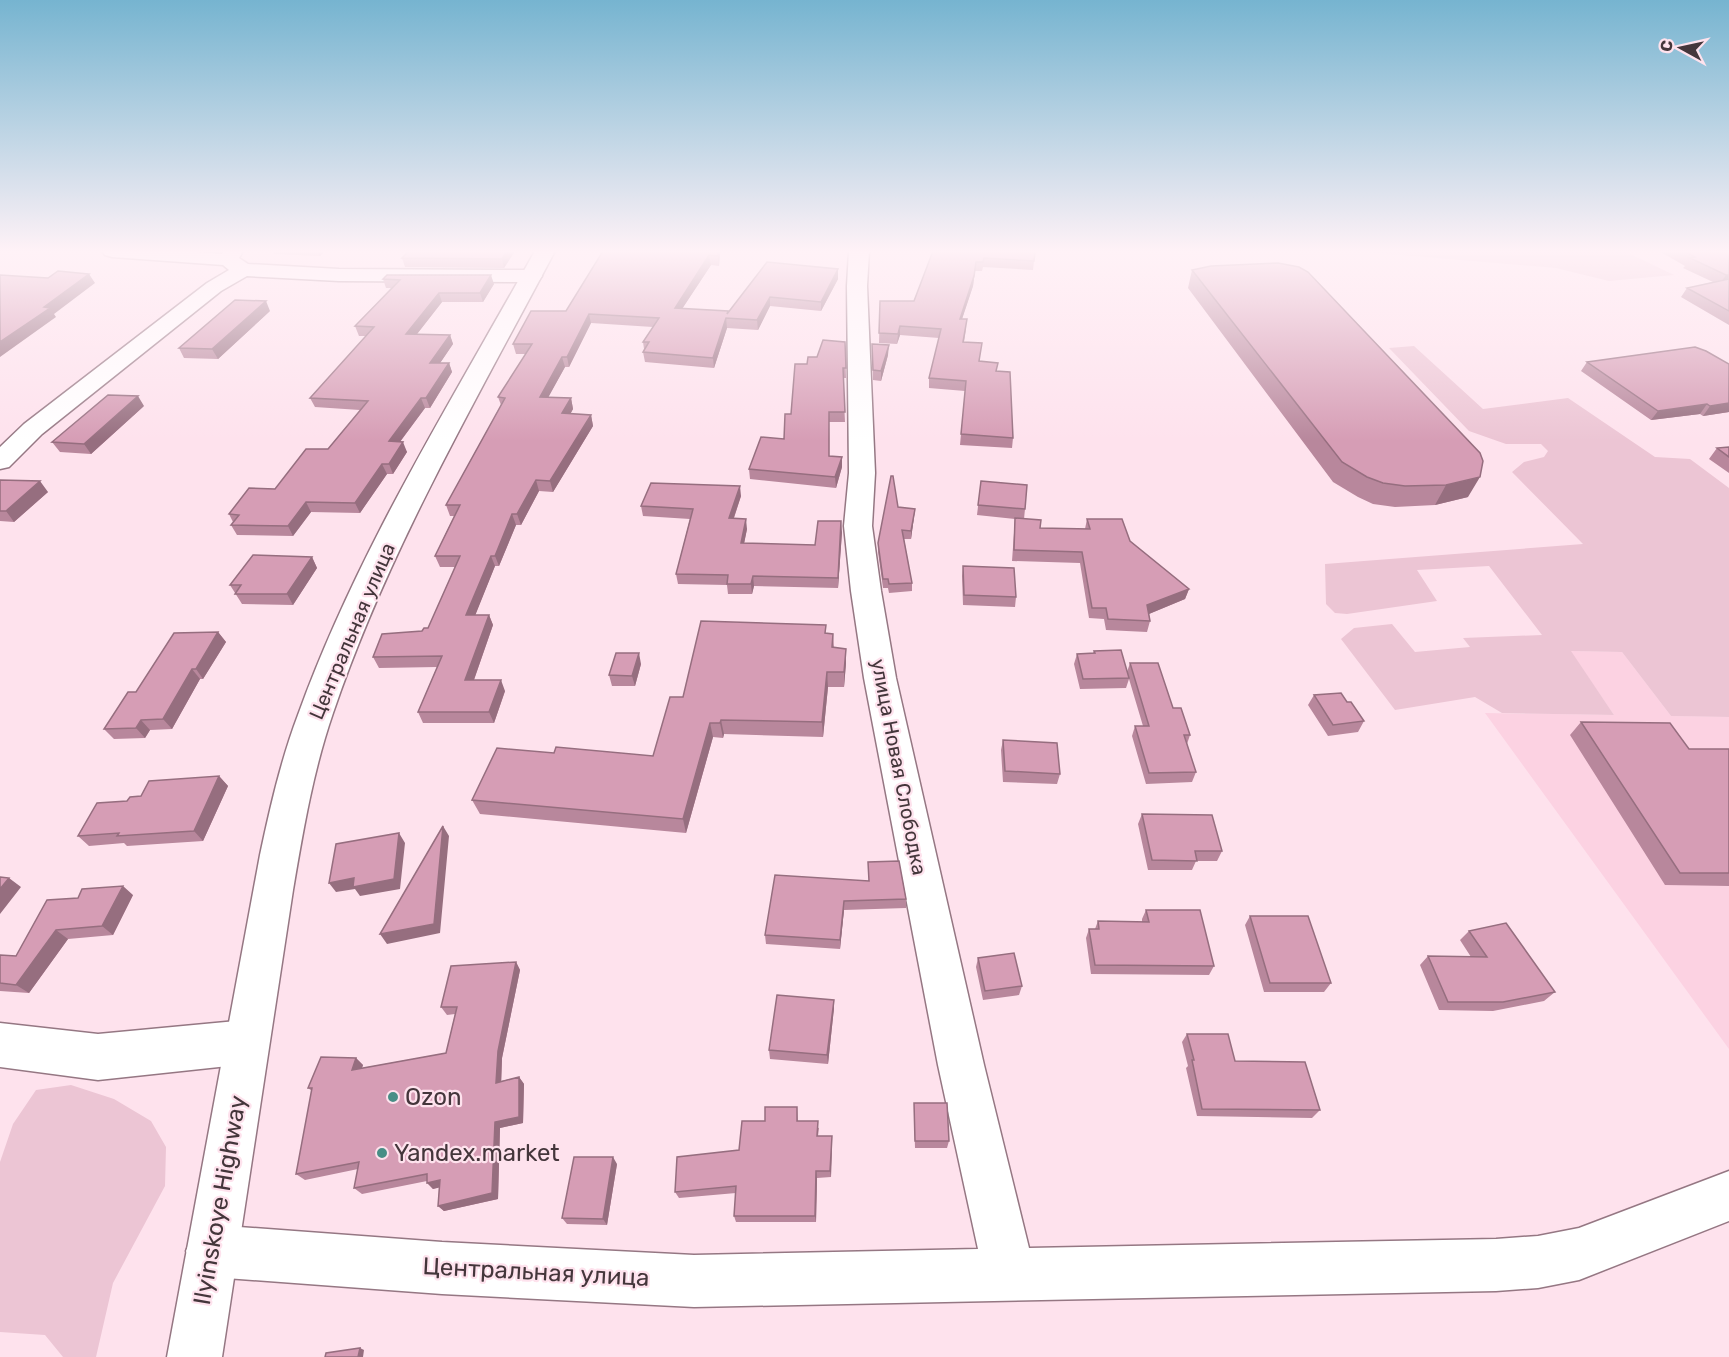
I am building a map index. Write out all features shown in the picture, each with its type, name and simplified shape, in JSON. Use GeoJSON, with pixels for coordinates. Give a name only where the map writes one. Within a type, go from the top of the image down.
{"type":"FeatureCollection","features":[{"type":"Feature","properties":{"kind":"street"},"geometry":{"type":"LineString","coordinates":[[0,461],[42,422],[179,314]]}},
{"type":"Feature","properties":{"kind":"street","name":"Центральная улица"},"geometry":{"type":"LineString","coordinates":[[247,1042],[272,895],[295,781],[323,695],[364,596],[403,515],[511,314]]}},
{"type":"Feature","properties":{"kind":"street","name":"улица Новая Слободка"},"geometry":{"type":"LineString","coordinates":[[858,314],[862,473],[858,526],[866,591],[880,678],[961,1065],[1009,1274]]}},
{"type":"Feature","properties":{"kind":"street"},"geometry":{"type":"LineString","coordinates":[[0,1044],[98,1057],[247,1042]]}},
{"type":"Feature","properties":{"kind":"street","name":"Ilyinskoye Highway"},"geometry":{"type":"LineString","coordinates":[[194,1357],[247,1042]]}},
{"type":"Feature","properties":{"kind":"street","name":"Центральная улица"},"geometry":{"type":"LineString","coordinates":[[212,1251],[442,1268],[694,1281],[1496,1265],[1538,1262],[1579,1254],[1729,1196]]}},
{"type":"Feature","properties":{"kind":"shaded area"},"geometry":{"type":"Polygon","coordinates":[[[1414,346],[1483,409],[1568,398],[1655,457],[1690,459],[1729,488],[1729,717],[1671,716],[1622,652],[1571,651],[1614,715],[1502,713],[1475,697],[1395,710],[1341,639],[1354,628],[1392,624],[1415,652],[1470,647],[1463,638],[1542,635],[1489,566],[1417,570],[1437,601],[1347,614],[1335,613],[1326,604],[1325,564],[1583,544],[1512,472],[1524,462],[1544,457],[1548,451],[1541,444],[1506,444],[1469,431],[1389,348],[1414,346]]]}},
{"type":"Feature","properties":{"kind":"shaded area"},"geometry":{"type":"Polygon","coordinates":[[[1570,651],[1622,652],[1671,716],[1729,717],[1729,1049],[1485,713],[1614,715],[1570,651]]]}},
{"type":"Feature","properties":{"kind":"shaded area"},"geometry":{"type":"Polygon","coordinates":[[[71,1085],[114,1099],[151,1121],[166,1147],[165,1186],[113,1283],[96,1357],[63,1357],[45,1335],[0,1332],[0,1162],[13,1124],[36,1090],[71,1085]]]}},
{"type":"Feature","properties":{"kind":"building"},"geometry":{"type":"Polygon","coordinates":[[[0,314],[41,314],[0,342],[0,314]]]}},
{"type":"Feature","properties":{"kind":"building"},"geometry":{"type":"Polygon","coordinates":[[[218,314],[251,314],[212,349],[179,348],[218,314]]]}},
{"type":"Feature","properties":{"kind":"building"},"geometry":{"type":"Polygon","coordinates":[[[366,314],[422,314],[406,334],[450,335],[430,363],[449,363],[426,398],[421,398],[389,441],[403,442],[389,464],[382,464],[355,503],[306,502],[288,526],[231,525],[239,515],[229,514],[249,488],[275,489],[306,449],[328,449],[368,401],[310,398],[374,327],[355,326],[366,314]]]}},
{"type":"Feature","properties":{"kind":"building"},"geometry":{"type":"Polygon","coordinates":[[[529,314],[589,314],[567,357],[562,357],[540,397],[571,398],[562,413],[591,415],[550,481],[536,480],[517,514],[512,514],[495,556],[491,556],[466,615],[489,615],[465,680],[501,680],[489,712],[418,712],[442,656],[373,657],[382,634],[422,631],[428,628],[460,556],[435,556],[460,505],[446,505],[505,398],[498,397],[532,344],[513,344],[529,314]]]}},
{"type":"Feature","properties":{"kind":"building"},"geometry":{"type":"Polygon","coordinates":[[[595,314],[760,314],[757,320],[726,318],[713,358],[643,352],[649,342],[643,342],[659,318],[595,314]]]}},
{"type":"Feature","properties":{"kind":"building"},"geometry":{"type":"Polygon","coordinates":[[[880,314],[962,314],[960,319],[967,319],[963,342],[982,343],[979,361],[998,363],[996,371],[1010,372],[1013,438],[961,434],[966,381],[929,378],[941,329],[900,326],[898,334],[879,333],[880,314]]]}},
{"type":"Feature","properties":{"kind":"building"},"geometry":{"type":"Polygon","coordinates":[[[1227,314],[1348,314],[1480,453],[1483,461],[1480,477],[1446,485],[1405,486],[1383,483],[1367,477],[1342,462],[1227,314]]]}},
{"type":"Feature","properties":{"kind":"building"},"geometry":{"type":"Polygon","coordinates":[[[823,340],[845,342],[846,368],[843,368],[845,412],[829,412],[829,456],[842,457],[835,477],[749,469],[761,437],[784,439],[785,414],[791,414],[795,364],[807,364],[808,357],[817,357],[823,340]]]}},
{"type":"Feature","properties":{"kind":"building"},"geometry":{"type":"Polygon","coordinates":[[[872,344],[889,345],[881,371],[873,370],[872,344]]]}},
{"type":"Feature","properties":{"kind":"building"},"geometry":{"type":"Polygon","coordinates":[[[1695,347],[1729,364],[1729,403],[1658,411],[1587,362],[1695,347]]]}},
{"type":"Feature","properties":{"kind":"building"},"geometry":{"type":"Polygon","coordinates":[[[108,395],[138,396],[84,444],[52,442],[108,395]]]}},
{"type":"Feature","properties":{"kind":"building"},"geometry":{"type":"Polygon","coordinates":[[[1729,447],[1729,457],[1717,448],[1729,447]]]}},
{"type":"Feature","properties":{"kind":"building"},"geometry":{"type":"Polygon","coordinates":[[[891,476],[893,476],[898,507],[915,509],[911,531],[902,530],[912,583],[889,584],[888,579],[883,579],[878,543],[891,476]]]}},
{"type":"Feature","properties":{"kind":"building"},"geometry":{"type":"Polygon","coordinates":[[[0,480],[40,481],[6,511],[0,511],[0,480]]]}},
{"type":"Feature","properties":{"kind":"building"},"geometry":{"type":"Polygon","coordinates":[[[981,481],[1027,485],[1025,509],[978,505],[981,481]]]}},
{"type":"Feature","properties":{"kind":"building"},"geometry":{"type":"Polygon","coordinates":[[[651,483],[740,486],[729,518],[746,519],[741,543],[815,545],[818,521],[841,521],[838,578],[753,576],[751,584],[727,584],[728,575],[676,574],[693,509],[641,506],[651,483]]]}},
{"type":"Feature","properties":{"kind":"building"},"geometry":{"type":"Polygon","coordinates":[[[1015,518],[1041,520],[1040,528],[1090,529],[1087,519],[1122,519],[1130,541],[1189,589],[1147,605],[1150,621],[1108,619],[1106,608],[1092,608],[1082,552],[1014,550],[1015,518]]]}},
{"type":"Feature","properties":{"kind":"building"},"geometry":{"type":"Polygon","coordinates":[[[253,555],[312,557],[287,594],[235,594],[241,585],[230,585],[253,555]]]}},
{"type":"Feature","properties":{"kind":"building"},"geometry":{"type":"Polygon","coordinates":[[[963,566],[1014,568],[1016,597],[964,595],[963,566]]]}},
{"type":"Feature","properties":{"kind":"building"},"geometry":{"type":"Polygon","coordinates":[[[701,621],[826,625],[825,633],[833,634],[832,647],[846,649],[844,672],[827,672],[822,722],[721,720],[720,723],[710,723],[683,819],[472,800],[497,748],[554,753],[556,747],[653,756],[670,697],[683,697],[701,621]]]}},
{"type":"Feature","properties":{"kind":"building"},"geometry":{"type":"Polygon","coordinates":[[[218,632],[196,669],[192,669],[163,719],[141,720],[136,728],[104,729],[128,692],[136,692],[174,633],[218,632]]]}},
{"type":"Feature","properties":{"kind":"building"},"geometry":{"type":"Polygon","coordinates":[[[1121,650],[1129,678],[1083,679],[1077,654],[1121,650]]]}},
{"type":"Feature","properties":{"kind":"building"},"geometry":{"type":"Polygon","coordinates":[[[616,653],[639,653],[632,676],[609,675],[616,653]]]}},
{"type":"Feature","properties":{"kind":"building"},"geometry":{"type":"Polygon","coordinates":[[[1130,663],[1158,663],[1173,708],[1181,708],[1190,735],[1184,735],[1196,772],[1149,773],[1135,726],[1149,726],[1130,663]]]}},
{"type":"Feature","properties":{"kind":"building"},"geometry":{"type":"Polygon","coordinates":[[[1341,693],[1347,702],[1351,702],[1364,721],[1333,725],[1314,695],[1341,693]]]}},
{"type":"Feature","properties":{"kind":"building"},"geometry":{"type":"Polygon","coordinates":[[[1581,722],[1670,723],[1689,749],[1729,749],[1729,873],[1680,873],[1581,722]]]}},
{"type":"Feature","properties":{"kind":"building"},"geometry":{"type":"Polygon","coordinates":[[[1003,740],[1057,743],[1060,774],[1005,771],[1003,740]]]}},
{"type":"Feature","properties":{"kind":"building"},"geometry":{"type":"Polygon","coordinates":[[[219,776],[194,831],[78,836],[97,803],[127,801],[130,797],[141,796],[149,781],[219,776]]]}},
{"type":"Feature","properties":{"kind":"building"},"geometry":{"type":"Polygon","coordinates":[[[1142,814],[1212,815],[1222,851],[1195,851],[1197,861],[1152,860],[1142,814]]]}},
{"type":"Feature","properties":{"kind":"building"},"geometry":{"type":"Polygon","coordinates":[[[443,826],[434,924],[380,934],[443,826]]]}},
{"type":"Feature","properties":{"kind":"building"},"geometry":{"type":"Polygon","coordinates":[[[399,833],[394,879],[353,887],[354,878],[329,883],[336,844],[399,833]]]}},
{"type":"Feature","properties":{"kind":"building"},"geometry":{"type":"Polygon","coordinates":[[[899,861],[906,899],[844,901],[840,940],[765,935],[775,875],[869,881],[868,862],[899,861]]]}},
{"type":"Feature","properties":{"kind":"building"},"geometry":{"type":"Polygon","coordinates":[[[0,877],[9,878],[0,889],[0,877]]]}},
{"type":"Feature","properties":{"kind":"building"},"geometry":{"type":"Polygon","coordinates":[[[123,886],[102,926],[56,930],[16,985],[0,983],[0,955],[16,956],[47,900],[78,898],[82,889],[123,886]]]}},
{"type":"Feature","properties":{"kind":"building"},"geometry":{"type":"Polygon","coordinates":[[[1146,910],[1200,910],[1214,966],[1095,965],[1089,929],[1099,929],[1098,921],[1149,922],[1146,910]]]}},
{"type":"Feature","properties":{"kind":"building"},"geometry":{"type":"Polygon","coordinates":[[[1250,916],[1308,916],[1331,983],[1270,983],[1250,916]]]}},
{"type":"Feature","properties":{"kind":"building"},"geometry":{"type":"Polygon","coordinates":[[[1506,923],[1555,992],[1503,1002],[1448,1002],[1428,956],[1487,957],[1469,931],[1506,923]]]}},
{"type":"Feature","properties":{"kind":"building"},"geometry":{"type":"Polygon","coordinates":[[[1014,953],[1022,986],[985,991],[978,958],[1014,953]]]}},
{"type":"Feature","properties":{"kind":"building"},"geometry":{"type":"Polygon","coordinates":[[[516,962],[498,1051],[496,1083],[519,1077],[519,1117],[495,1122],[492,1193],[438,1206],[440,1180],[427,1183],[427,1174],[354,1188],[359,1162],[296,1174],[312,1088],[308,1088],[321,1057],[356,1058],[352,1070],[446,1053],[457,1007],[441,1007],[451,966],[516,962]]]}},
{"type":"Feature","properties":{"kind":"building"},"geometry":{"type":"Polygon","coordinates":[[[777,995],[834,1000],[827,1055],[769,1050],[777,995]]]}},
{"type":"Feature","properties":{"kind":"building"},"geometry":{"type":"Polygon","coordinates":[[[1187,1034],[1228,1034],[1235,1061],[1305,1062],[1320,1110],[1202,1109],[1187,1034]]]}},
{"type":"Feature","properties":{"kind":"building"},"geometry":{"type":"Polygon","coordinates":[[[914,1103],[947,1103],[949,1141],[915,1141],[914,1103]]]}},
{"type":"Feature","properties":{"kind":"building"},"geometry":{"type":"Polygon","coordinates":[[[765,1107],[797,1107],[797,1121],[818,1121],[817,1136],[832,1136],[830,1171],[816,1171],[815,1216],[734,1216],[736,1186],[675,1192],[677,1157],[739,1150],[742,1121],[765,1121],[765,1107]]]}},
{"type":"Feature","properties":{"kind":"building"},"geometry":{"type":"Polygon","coordinates":[[[574,1157],[613,1157],[603,1219],[562,1218],[574,1157]]]}},
{"type":"Feature","properties":{"kind":"building"},"geometry":{"type":"Polygon","coordinates":[[[360,1348],[358,1357],[325,1357],[326,1353],[360,1348]]]}},
{"type":"Feature","properties":{"kind":"place","name":"Ozon"},"geometry":{"type":"Point","coordinates":[393,1097]}},
{"type":"Feature","properties":{"kind":"place","name":"Yandex.market"},"geometry":{"type":"Point","coordinates":[382,1153]}}]}
